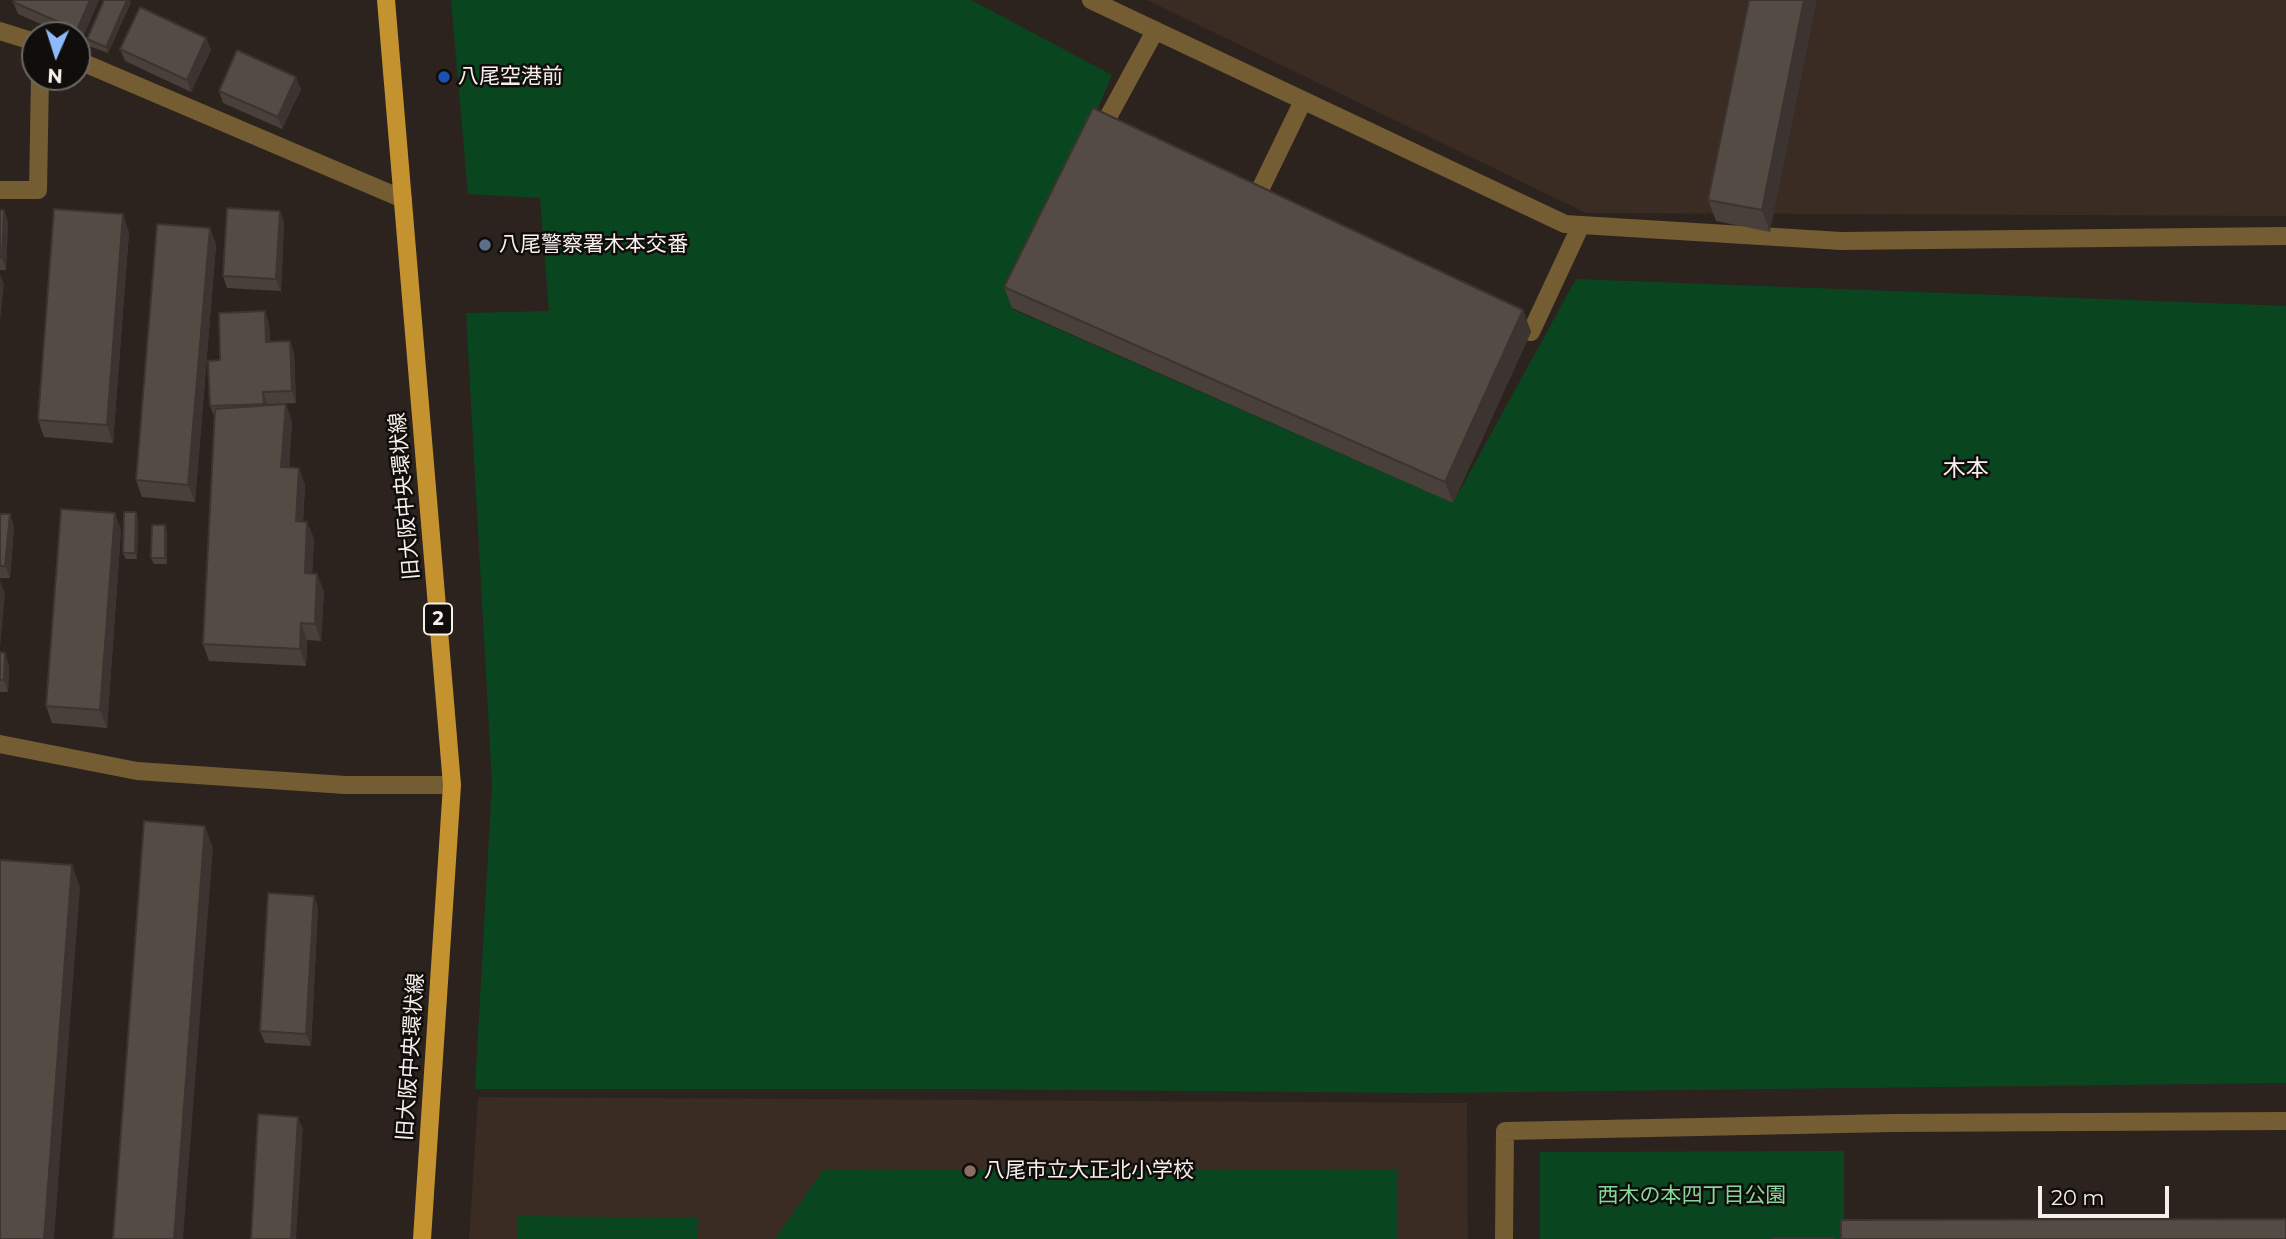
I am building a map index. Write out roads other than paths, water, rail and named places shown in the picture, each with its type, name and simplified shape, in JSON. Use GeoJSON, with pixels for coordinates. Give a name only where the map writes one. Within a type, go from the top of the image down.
{"type":"FeatureCollection","features":[{"type":"Feature","properties":{"kind":"main road","name":"旧大阪中央環状線"},"geometry":{"type":"LineString","coordinates":[[386,0],[452,785],[422,1239]]}},
{"type":"Feature","properties":{"kind":"street"},"geometry":{"type":"LineString","coordinates":[[1091,0],[1565,225],[1840,241],[2286,236]]}},
{"type":"Feature","properties":{"kind":"street"},"geometry":{"type":"LineString","coordinates":[[0,31],[21,38]]}},
{"type":"Feature","properties":{"kind":"street"},"geometry":{"type":"LineString","coordinates":[[1101,130],[1155,31]]}},
{"type":"Feature","properties":{"kind":"street"},"geometry":{"type":"LineString","coordinates":[[91,66],[403,199]]}},
{"type":"Feature","properties":{"kind":"street"},"geometry":{"type":"LineString","coordinates":[[0,190],[38,190],[40,91]]}},
{"type":"Feature","properties":{"kind":"street"},"geometry":{"type":"LineString","coordinates":[[1254,202],[1303,101]]}},
{"type":"Feature","properties":{"kind":"street"},"geometry":{"type":"LineString","coordinates":[[1531,332],[1581,225]]}},
{"type":"Feature","properties":{"kind":"street"},"geometry":{"type":"LineString","coordinates":[[0,744],[137,771],[345,785],[452,785]]}},
{"type":"Feature","properties":{"kind":"street"},"geometry":{"type":"LineString","coordinates":[[1504,1239],[1505,1131],[1879,1124],[2286,1121]]}},
{"type":"Feature","properties":{"kind":"place","name":"八尾空港前"},"geometry":{"type":"Point","coordinates":[444,77]}},
{"type":"Feature","properties":{"kind":"place","name":"八尾警察署木本交番"},"geometry":{"type":"Point","coordinates":[485,245]}},
{"type":"Feature","properties":{"kind":"place","name":"八尾市立大正北小学校"},"geometry":{"type":"Point","coordinates":[970,1171]}},
{"type":"Feature","properties":{"kind":"district","name":"木本"},"geometry":{"type":"Point","coordinates":[1966,469]}},
{"type":"Feature","properties":{"kind":"park label","name":"西木の本四丁目公園"},"geometry":{"type":"Point","coordinates":[1692,1196]}}]}
